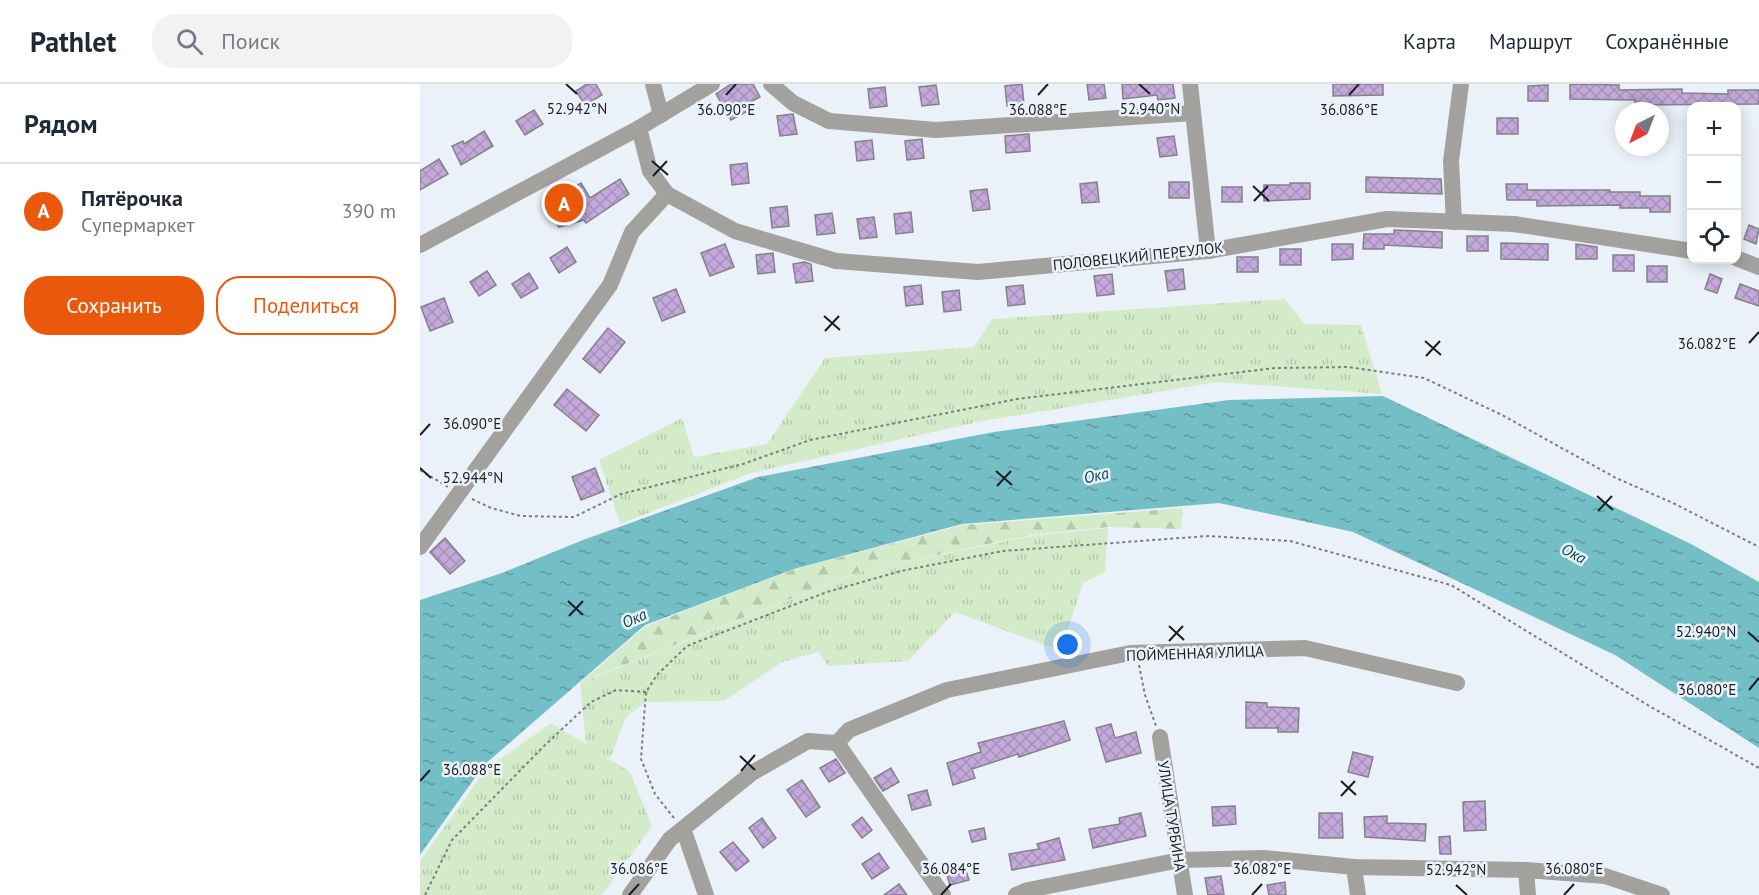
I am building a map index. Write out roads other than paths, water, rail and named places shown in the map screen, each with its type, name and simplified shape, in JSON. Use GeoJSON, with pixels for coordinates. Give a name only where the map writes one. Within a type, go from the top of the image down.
{"type":"FeatureCollection","features":[{"type":"Feature","properties":{"kind":"street"},"geometry":{"type":"LineString","coordinates":[[653,84],[662,115]]}},
{"type":"Feature","properties":{"kind":"street"},"geometry":{"type":"LineString","coordinates":[[420,245],[639,128],[712,84]]}},
{"type":"Feature","properties":{"kind":"street"},"geometry":{"type":"LineString","coordinates":[[771,84],[793,104],[829,121],[936,130],[1193,113]]}},
{"type":"Feature","properties":{"kind":"street"},"geometry":{"type":"LineString","coordinates":[[1190,84],[1208,251]]}},
{"type":"Feature","properties":{"kind":"street"},"geometry":{"type":"LineString","coordinates":[[1454,222],[1451,161],[1461,84]]}},
{"type":"Feature","properties":{"kind":"street","name":"ПОЛОВЕЦКИЙ ПЕРЕУЛОК"},"geometry":{"type":"LineString","coordinates":[[639,128],[650,171],[667,194],[735,231],[836,261],[978,272],[1208,251],[1387,219],[1514,224],[1687,250]]}},
{"type":"Feature","properties":{"kind":"street"},"geometry":{"type":"LineString","coordinates":[[420,547],[610,285],[632,232],[667,194]]}},
{"type":"Feature","properties":{"kind":"street"},"geometry":{"type":"LineString","coordinates":[[1741,260],[1759,267]]}},
{"type":"Feature","properties":{"kind":"street","name":"ПОЙМЕННАЯ УЛИЦА"},"geometry":{"type":"LineString","coordinates":[[837,743],[849,730],[947,690],[1137,653],[1305,648],[1457,683]]}},
{"type":"Feature","properties":{"kind":"street","name":"УЛИЦА ТУРБИНА"},"geometry":{"type":"LineString","coordinates":[[1160,737],[1185,895]]}},
{"type":"Feature","properties":{"kind":"street"},"geometry":{"type":"LineString","coordinates":[[630,895],[670,839],[684,831],[752,773],[808,741],[837,743],[943,895]]}},
{"type":"Feature","properties":{"kind":"street"},"geometry":{"type":"LineString","coordinates":[[684,831],[706,895]]}},
{"type":"Feature","properties":{"kind":"street"},"geometry":{"type":"LineString","coordinates":[[1016,895],[1180,860],[1264,858],[1354,867],[1526,870],[1605,876],[1662,895]]}},
{"type":"Feature","properties":{"kind":"street"},"geometry":{"type":"LineString","coordinates":[[1354,867],[1358,895]]}},
{"type":"Feature","properties":{"kind":"street"},"geometry":{"type":"LineString","coordinates":[[1526,870],[1528,895]]}},
{"type":"Feature","properties":{"kind":"water","name":"Ока"},"geometry":{"type":"Polygon","coordinates":[[[1383,396],[1691,544],[1759,582],[1759,748],[1615,655],[1353,532],[1219,503],[962,524],[794,569],[645,625],[484,765],[420,855],[420,600],[502,573],[583,540],[758,477],[994,432],[1229,400],[1383,396]]]}},
{"type":"Feature","properties":{"kind":"place","name":"Пятёрочка"},"geometry":{"type":"Point","coordinates":[564,203]}}]}
